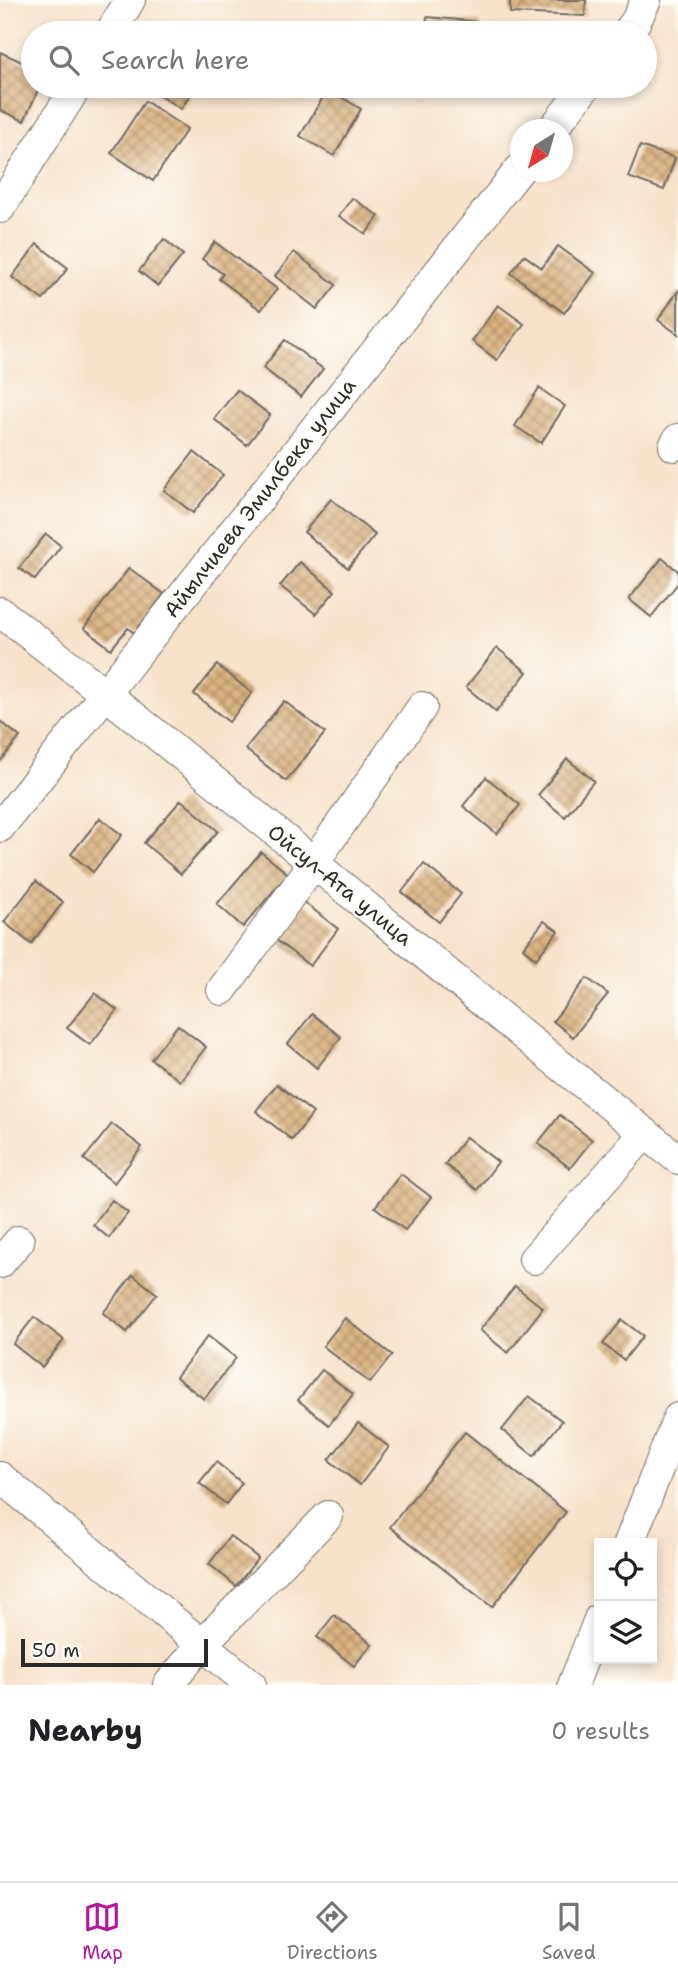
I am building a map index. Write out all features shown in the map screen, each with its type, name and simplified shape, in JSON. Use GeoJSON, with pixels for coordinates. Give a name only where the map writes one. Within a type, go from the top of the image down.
{"type":"FeatureCollection","features":[{"type":"Feature","properties":{"kind":"street"},"geometry":{"type":"LineString","coordinates":[[118,21],[131,0]]}},
{"type":"Feature","properties":{"kind":"street"},"geometry":{"type":"LineString","coordinates":[[636,21],[646,0]]}},
{"type":"Feature","properties":{"kind":"street"},"geometry":{"type":"LineString","coordinates":[[0,208],[69,98]]}},
{"type":"Feature","properties":{"kind":"street"},"geometry":{"type":"LineString","coordinates":[[560,119],[577,98]]}},
{"type":"Feature","properties":{"kind":"street","name":"Айылчиева Эмилбека улица"},"geometry":{"type":"LineString","coordinates":[[0,827],[510,182]]}},
{"type":"Feature","properties":{"kind":"street","name":"Ойсул-Ата улица"},"geometry":{"type":"LineString","coordinates":[[0,612],[106,692],[678,1159]]}},
{"type":"Feature","properties":{"kind":"street"},"geometry":{"type":"LineString","coordinates":[[222,990],[422,707]]}},
{"type":"Feature","properties":{"kind":"street"},"geometry":{"type":"LineString","coordinates":[[534,1259],[645,1133]]}},
{"type":"Feature","properties":{"kind":"street"},"geometry":{"type":"LineString","coordinates":[[631,1538],[678,1418]]}},
{"type":"Feature","properties":{"kind":"street"},"geometry":{"type":"LineString","coordinates":[[0,1477],[251,1685]]}},
{"type":"Feature","properties":{"kind":"street"},"geometry":{"type":"LineString","coordinates":[[169,1685],[202,1644],[328,1516]]}},
{"type":"Feature","properties":{"kind":"street"},"geometry":{"type":"LineString","coordinates":[[573,1685],[594,1632]]}},
{"type":"Feature","properties":{"kind":"building"},"geometry":{"type":"Polygon","coordinates":[[[510,0],[586,0],[585,16],[510,13],[510,0]]]}},
{"type":"Feature","properties":{"kind":"building"},"geometry":{"type":"Polygon","coordinates":[[[427,17],[469,21],[426,21],[427,17]]]}},
{"type":"Feature","properties":{"kind":"building"},"geometry":{"type":"Polygon","coordinates":[[[0,52],[21,62],[21,98],[35,98],[24,121],[0,110],[0,52]]]}},
{"type":"Feature","properties":{"kind":"building"},"geometry":{"type":"Polygon","coordinates":[[[164,98],[188,98],[181,109],[164,98]]]}},
{"type":"Feature","properties":{"kind":"building"},"geometry":{"type":"Polygon","coordinates":[[[323,98],[343,98],[361,109],[334,156],[300,136],[323,98]]]}},
{"type":"Feature","properties":{"kind":"building"},"geometry":{"type":"Polygon","coordinates":[[[145,101],[187,129],[153,181],[111,153],[145,101]]]}},
{"type":"Feature","properties":{"kind":"building"},"geometry":{"type":"Polygon","coordinates":[[[640,146],[675,158],[664,190],[628,177],[640,146]]]}},
{"type":"Feature","properties":{"kind":"building"},"geometry":{"type":"Polygon","coordinates":[[[352,198],[379,216],[366,234],[339,216],[352,198]]]}},
{"type":"Feature","properties":{"kind":"building"},"geometry":{"type":"Polygon","coordinates":[[[164,239],[183,255],[158,286],[139,271],[164,239]]]}},
{"type":"Feature","properties":{"kind":"building"},"geometry":{"type":"Polygon","coordinates":[[[215,242],[277,289],[261,310],[219,279],[223,274],[202,259],[215,242]]]}},
{"type":"Feature","properties":{"kind":"building"},"geometry":{"type":"Polygon","coordinates":[[[37,244],[68,268],[43,300],[12,277],[37,244]]]}},
{"type":"Feature","properties":{"kind":"building"},"geometry":{"type":"Polygon","coordinates":[[[558,246],[595,273],[564,313],[511,273],[524,255],[542,268],[558,246]]]}},
{"type":"Feature","properties":{"kind":"building"},"geometry":{"type":"Polygon","coordinates":[[[294,252],[336,285],[317,309],[275,276],[294,252]]]}},
{"type":"Feature","properties":{"kind":"building"},"geometry":{"type":"Polygon","coordinates":[[[678,291],[678,334],[658,320],[678,291]]]}},
{"type":"Feature","properties":{"kind":"building"},"geometry":{"type":"Polygon","coordinates":[[[498,305],[524,324],[497,360],[472,341],[498,305]]]}},
{"type":"Feature","properties":{"kind":"building"},"geometry":{"type":"Polygon","coordinates":[[[285,340],[323,369],[301,397],[263,368],[285,340]]]}},
{"type":"Feature","properties":{"kind":"building"},"geometry":{"type":"Polygon","coordinates":[[[539,388],[565,406],[541,443],[515,426],[539,388]]]}},
{"type":"Feature","properties":{"kind":"building"},"geometry":{"type":"Polygon","coordinates":[[[237,390],[270,415],[247,445],[214,419],[237,390]]]}},
{"type":"Feature","properties":{"kind":"building"},"geometry":{"type":"Polygon","coordinates":[[[194,452],[223,475],[193,513],[164,490],[194,452]]]}},
{"type":"Feature","properties":{"kind":"building"},"geometry":{"type":"Polygon","coordinates":[[[331,499],[375,535],[348,568],[304,532],[331,499]]]}},
{"type":"Feature","properties":{"kind":"building"},"geometry":{"type":"Polygon","coordinates":[[[46,534],[61,546],[35,580],[19,568],[46,534]]]}},
{"type":"Feature","properties":{"kind":"building"},"geometry":{"type":"Polygon","coordinates":[[[662,558],[678,571],[678,583],[651,617],[629,599],[662,558]]]}},
{"type":"Feature","properties":{"kind":"building"},"geometry":{"type":"Polygon","coordinates":[[[300,562],[335,591],[316,614],[280,586],[300,562]]]}},
{"type":"Feature","properties":{"kind":"building"},"geometry":{"type":"Polygon","coordinates":[[[129,568],[164,594],[134,633],[128,628],[111,649],[84,628],[129,568]]]}},
{"type":"Feature","properties":{"kind":"building"},"geometry":{"type":"Polygon","coordinates":[[[497,648],[527,672],[496,712],[466,687],[497,648]]]}},
{"type":"Feature","properties":{"kind":"building"},"geometry":{"type":"Polygon","coordinates":[[[217,665],[252,693],[229,722],[194,694],[217,665]]]}},
{"type":"Feature","properties":{"kind":"building"},"geometry":{"type":"Polygon","coordinates":[[[284,701],[325,733],[286,781],[245,749],[284,701]]]}},
{"type":"Feature","properties":{"kind":"building"},"geometry":{"type":"Polygon","coordinates":[[[0,721],[20,737],[0,762],[0,721]]]}},
{"type":"Feature","properties":{"kind":"building"},"geometry":{"type":"Polygon","coordinates":[[[567,759],[594,781],[565,817],[538,795],[567,759]]]}},
{"type":"Feature","properties":{"kind":"building"},"geometry":{"type":"Polygon","coordinates":[[[486,777],[520,805],[497,834],[463,806],[486,777]]]}},
{"type":"Feature","properties":{"kind":"building"},"geometry":{"type":"Polygon","coordinates":[[[181,800],[218,831],[181,874],[144,843],[181,800]]]}},
{"type":"Feature","properties":{"kind":"building"},"geometry":{"type":"Polygon","coordinates":[[[100,818],[122,835],[93,872],[71,854],[100,818]]]}},
{"type":"Feature","properties":{"kind":"building"},"geometry":{"type":"Polygon","coordinates":[[[261,852],[288,874],[243,927],[217,904],[261,852]]]}},
{"type":"Feature","properties":{"kind":"building"},"geometry":{"type":"Polygon","coordinates":[[[424,864],[461,894],[439,922],[402,892],[424,864]]]}},
{"type":"Feature","properties":{"kind":"building"},"geometry":{"type":"Polygon","coordinates":[[[36,881],[63,902],[31,944],[4,922],[36,881]]]}},
{"type":"Feature","properties":{"kind":"building"},"geometry":{"type":"Polygon","coordinates":[[[304,902],[338,929],[310,966],[275,939],[304,902]]]}},
{"type":"Feature","properties":{"kind":"building"},"geometry":{"type":"Polygon","coordinates":[[[544,921],[558,931],[536,959],[523,948],[544,921]]]}},
{"type":"Feature","properties":{"kind":"building"},"geometry":{"type":"Polygon","coordinates":[[[587,978],[608,994],[573,1037],[553,1021],[587,978]]]}},
{"type":"Feature","properties":{"kind":"building"},"geometry":{"type":"Polygon","coordinates":[[[95,993],[117,1010],[90,1045],[67,1028],[95,993]]]}},
{"type":"Feature","properties":{"kind":"building"},"geometry":{"type":"Polygon","coordinates":[[[312,1014],[341,1037],[317,1068],[288,1044],[312,1014]]]}},
{"type":"Feature","properties":{"kind":"building"},"geometry":{"type":"Polygon","coordinates":[[[178,1025],[206,1047],[180,1081],[151,1059],[178,1025]]]}},
{"type":"Feature","properties":{"kind":"building"},"geometry":{"type":"Polygon","coordinates":[[[277,1084],[313,1113],[292,1140],[256,1111],[277,1084]]]}},
{"type":"Feature","properties":{"kind":"building"},"geometry":{"type":"Polygon","coordinates":[[[560,1115],[592,1140],[570,1168],[538,1143],[560,1115]]]}},
{"type":"Feature","properties":{"kind":"building"},"geometry":{"type":"Polygon","coordinates":[[[112,1124],[142,1147],[114,1183],[84,1159],[112,1124]]]}},
{"type":"Feature","properties":{"kind":"building"},"geometry":{"type":"Polygon","coordinates":[[[466,1137],[498,1162],[477,1190],[445,1164],[466,1137]]]}},
{"type":"Feature","properties":{"kind":"building"},"geometry":{"type":"Polygon","coordinates":[[[401,1174],[431,1197],[405,1230],[375,1207],[401,1174]]]}},
{"type":"Feature","properties":{"kind":"building"},"geometry":{"type":"Polygon","coordinates":[[[112,1200],[128,1213],[109,1238],[93,1225],[112,1200]]]}},
{"type":"Feature","properties":{"kind":"building"},"geometry":{"type":"Polygon","coordinates":[[[133,1275],[157,1294],[127,1332],[103,1313],[133,1275]]]}},
{"type":"Feature","properties":{"kind":"building"},"geometry":{"type":"Polygon","coordinates":[[[515,1286],[543,1308],[508,1353],[480,1330],[515,1286]]]}},
{"type":"Feature","properties":{"kind":"building"},"geometry":{"type":"Polygon","coordinates":[[[34,1317],[64,1340],[42,1367],[13,1344],[34,1317]]]}},
{"type":"Feature","properties":{"kind":"building"},"geometry":{"type":"Polygon","coordinates":[[[345,1318],[392,1355],[370,1383],[323,1346],[345,1318]]]}},
{"type":"Feature","properties":{"kind":"building"},"geometry":{"type":"Polygon","coordinates":[[[622,1320],[643,1336],[624,1360],[603,1344],[622,1320]]]}},
{"type":"Feature","properties":{"kind":"building"},"geometry":{"type":"Polygon","coordinates":[[[208,1336],[236,1358],[204,1399],[176,1377],[208,1336]]]}},
{"type":"Feature","properties":{"kind":"building"},"geometry":{"type":"Polygon","coordinates":[[[322,1370],[353,1394],[329,1425],[298,1400],[322,1370]]]}},
{"type":"Feature","properties":{"kind":"building"},"geometry":{"type":"Polygon","coordinates":[[[529,1396],[562,1421],[534,1456],[502,1430],[529,1396]]]}},
{"type":"Feature","properties":{"kind":"building"},"geometry":{"type":"Polygon","coordinates":[[[358,1423],[389,1447],[360,1485],[329,1460],[358,1423]]]}},
{"type":"Feature","properties":{"kind":"building"},"geometry":{"type":"Polygon","coordinates":[[[465,1432],[566,1512],[492,1607],[390,1527],[465,1432]]]}},
{"type":"Feature","properties":{"kind":"building"},"geometry":{"type":"Polygon","coordinates":[[[216,1462],[242,1483],[226,1504],[199,1483],[216,1462]]]}},
{"type":"Feature","properties":{"kind":"building"},"geometry":{"type":"Polygon","coordinates":[[[230,1536],[258,1558],[236,1586],[209,1564],[230,1536]]]}},
{"type":"Feature","properties":{"kind":"building"},"geometry":{"type":"Polygon","coordinates":[[[334,1615],[372,1644],[354,1666],[317,1637],[334,1615]]]}}]}
